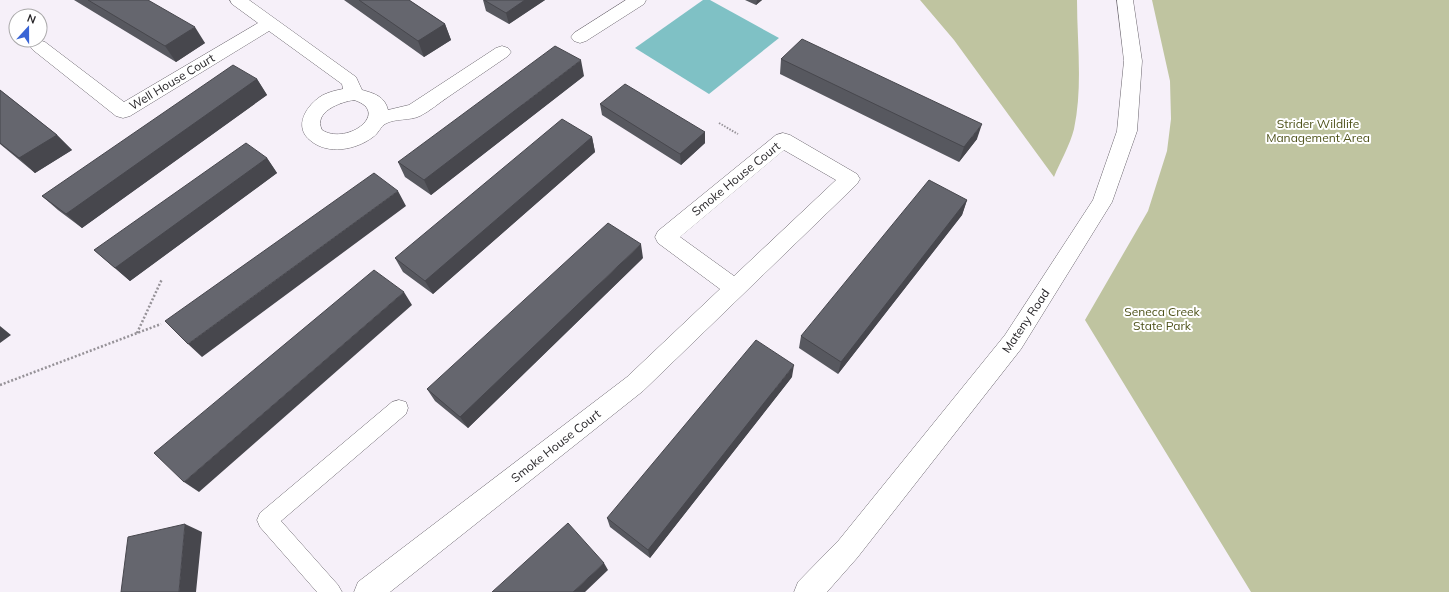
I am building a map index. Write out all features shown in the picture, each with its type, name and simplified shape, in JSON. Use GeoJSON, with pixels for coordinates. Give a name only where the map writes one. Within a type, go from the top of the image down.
{"type":"FeatureCollection","features":[{"type":"Feature","properties":{"kind":"street"},"geometry":{"type":"LineString","coordinates":[[238,0],[350,81],[354,94]]}},
{"type":"Feature","properties":{"kind":"street"},"geometry":{"type":"LineString","coordinates":[[580,37],[638,0]]}},
{"type":"Feature","properties":{"kind":"street","name":"Mateny Road"},"geometry":{"type":"LineString","coordinates":[[808,592],[848,549],[1014,342],[1102,202],[1127,131],[1133,61],[1125,0]]}},
{"type":"Feature","properties":{"kind":"street","name":"Well House Court"},"geometry":{"type":"LineString","coordinates":[[43,48],[124,111],[270,23]]}},
{"type":"Feature","properties":{"kind":"street"},"geometry":{"type":"LineString","coordinates":[[379,118],[414,112],[502,52]]}},
{"type":"Feature","properties":{"kind":"street"},"geometry":{"type":"LineString","coordinates":[[354,94],[366,96],[375,101],[380,109],[379,118],[373,128],[363,136],[350,141],[336,143],[323,141],[314,135],[310,127],[311,118],[318,108],[328,101],[341,96],[354,94]]}},
{"type":"Feature","properties":{"kind":"street","name":"Smoke House Court"},"geometry":{"type":"LineString","coordinates":[[368,592],[522,474],[635,384],[850,179],[783,140],[665,237],[734,288]]}},
{"type":"Feature","properties":{"kind":"lane"},"geometry":{"type":"LineString","coordinates":[[331,592],[267,520],[399,408]]}},
{"type":"Feature","properties":{"kind":"path"},"geometry":{"type":"LineString","coordinates":[[719,123],[738,134]]}},
{"type":"Feature","properties":{"kind":"path"},"geometry":{"type":"LineString","coordinates":[[137,333],[162,279]]}},
{"type":"Feature","properties":{"kind":"path"},"geometry":{"type":"LineString","coordinates":[[0,385],[161,324]]}},
{"type":"Feature","properties":{"kind":"green space"},"geometry":{"type":"Polygon","coordinates":[[[920,0],[1077,0],[1079,81],[1077,113],[1072,135],[1054,177],[954,40],[920,0]]]}},
{"type":"Feature","properties":{"kind":"green space","name":"Strider Wildlife Management Area"},"geometry":{"type":"Polygon","coordinates":[[[1152,0],[1449,0],[1449,592],[1251,592],[1085,320],[1148,211],[1167,151],[1171,119],[1170,81],[1152,0]]]}},
{"type":"Feature","properties":{"kind":"water"},"geometry":{"type":"Polygon","coordinates":[[[703,0],[710,0],[779,38],[709,94],[635,48],[703,0]]]}},
{"type":"Feature","properties":{"kind":"building"},"geometry":{"type":"Polygon","coordinates":[[[88,0],[148,0],[195,27],[165,46],[88,0]]]}},
{"type":"Feature","properties":{"kind":"building"},"geometry":{"type":"Polygon","coordinates":[[[359,0],[409,0],[445,24],[418,41],[359,0]]]}},
{"type":"Feature","properties":{"kind":"building"},"geometry":{"type":"Polygon","coordinates":[[[484,0],[525,0],[506,13],[484,0]]]}},
{"type":"Feature","properties":{"kind":"building"},"geometry":{"type":"Polygon","coordinates":[[[802,39],[982,124],[964,147],[781,59],[802,39]]]}},
{"type":"Feature","properties":{"kind":"building"},"geometry":{"type":"Polygon","coordinates":[[[555,46],[581,60],[424,180],[398,162],[555,46]]]}},
{"type":"Feature","properties":{"kind":"building"},"geometry":{"type":"Polygon","coordinates":[[[233,65],[257,79],[66,214],[42,196],[233,65]]]}},
{"type":"Feature","properties":{"kind":"building"},"geometry":{"type":"Polygon","coordinates":[[[625,84],[705,132],[680,154],[600,104],[625,84]]]}},
{"type":"Feature","properties":{"kind":"building"},"geometry":{"type":"Polygon","coordinates":[[[0,90],[57,135],[19,158],[0,143],[0,90]]]}},
{"type":"Feature","properties":{"kind":"building"},"geometry":{"type":"Polygon","coordinates":[[[562,119],[592,137],[425,281],[395,258],[562,119]]]}},
{"type":"Feature","properties":{"kind":"building"},"geometry":{"type":"Polygon","coordinates":[[[246,143],[267,158],[115,268],[94,250],[246,143]]]}},
{"type":"Feature","properties":{"kind":"building"},"geometry":{"type":"Polygon","coordinates":[[[374,173],[398,191],[188,344],[165,321],[374,173]]]}},
{"type":"Feature","properties":{"kind":"building"},"geometry":{"type":"Polygon","coordinates":[[[929,180],[967,200],[841,362],[801,336],[929,180]]]}},
{"type":"Feature","properties":{"kind":"building"},"geometry":{"type":"Polygon","coordinates":[[[608,223],[641,244],[460,417],[427,389],[608,223]]]}},
{"type":"Feature","properties":{"kind":"building"},"geometry":{"type":"Polygon","coordinates":[[[374,270],[404,292],[184,482],[154,453],[374,270]]]}},
{"type":"Feature","properties":{"kind":"building"},"geometry":{"type":"Polygon","coordinates":[[[756,340],[794,365],[648,550],[607,518],[756,340]]]}},
{"type":"Feature","properties":{"kind":"building"},"geometry":{"type":"Polygon","coordinates":[[[568,523],[604,563],[573,592],[492,592],[568,523]]]}},
{"type":"Feature","properties":{"kind":"building"},"geometry":{"type":"Polygon","coordinates":[[[185,524],[179,592],[121,592],[128,537],[185,524]]]}},
{"type":"Feature","properties":{"kind":"park label","name":"Seneca Creek State Park"},"geometry":{"type":"Point","coordinates":[1162,319]}}]}
